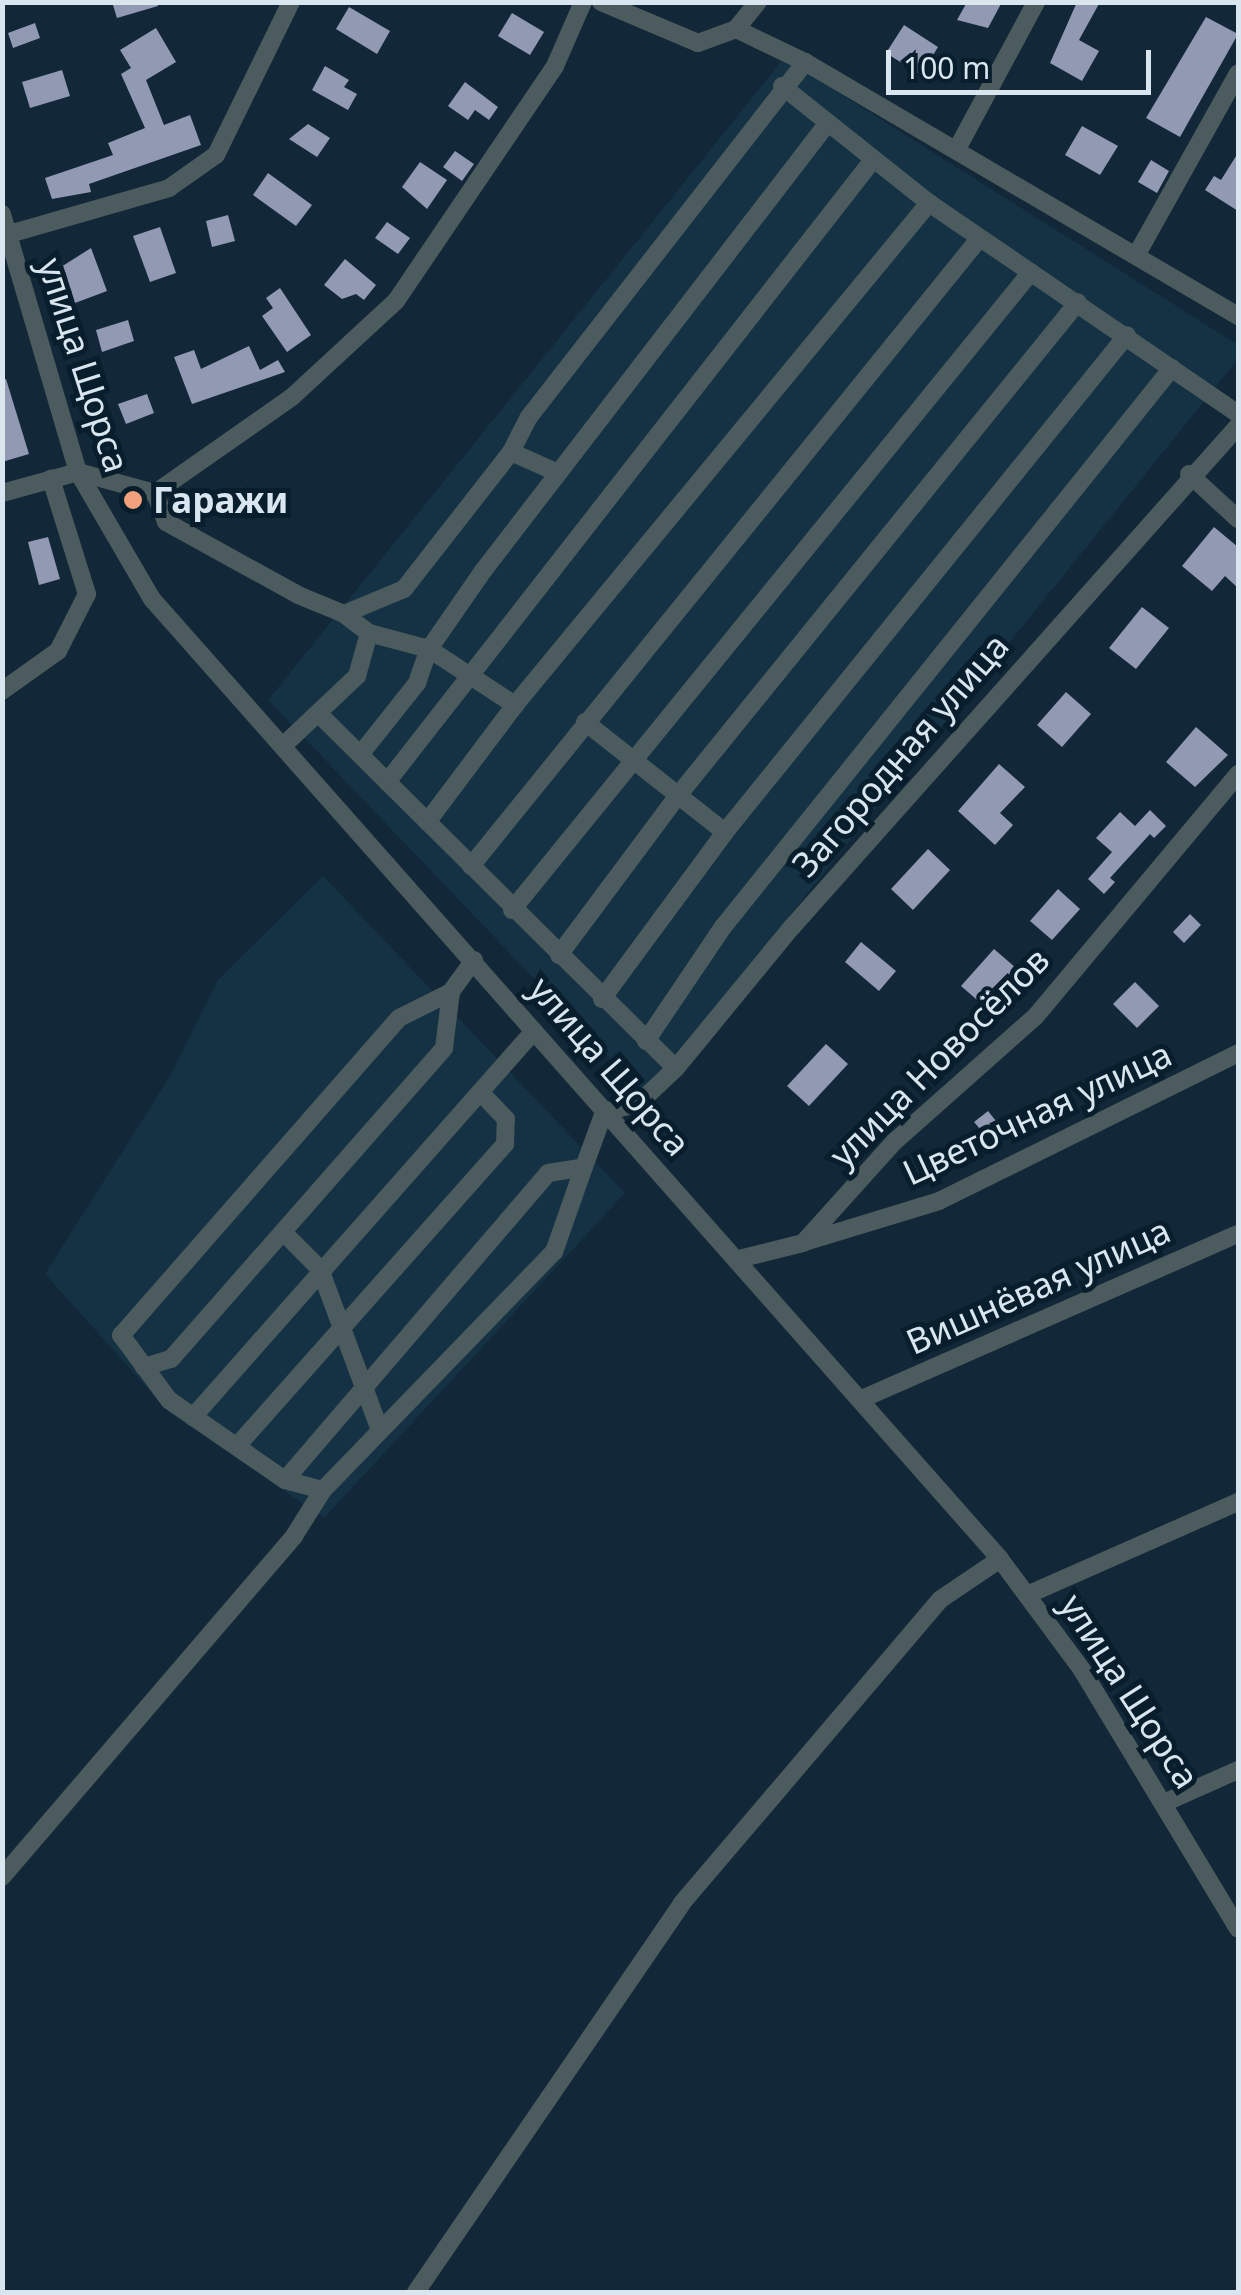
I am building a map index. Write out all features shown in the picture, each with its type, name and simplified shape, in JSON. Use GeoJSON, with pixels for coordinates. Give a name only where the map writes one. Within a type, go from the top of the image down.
{"type":"FeatureCollection","features":[{"type":"Feature","properties":{"kind":"street"},"geometry":{"type":"LineString","coordinates":[[5,235],[169,188],[216,155],[291,2]]}},
{"type":"Feature","properties":{"kind":"street"},"geometry":{"type":"LineString","coordinates":[[2,493],[78,472],[155,493],[292,398],[396,300],[546,80],[586,3],[698,43],[736,30],[758,2]]}},
{"type":"Feature","properties":{"kind":"street"},"geometry":{"type":"LineString","coordinates":[[957,149],[1036,2]]}},
{"type":"Feature","properties":{"kind":"street"},"geometry":{"type":"LineString","coordinates":[[736,30],[805,62],[1238,316]]}},
{"type":"Feature","properties":{"kind":"street"},"geometry":{"type":"LineString","coordinates":[[344,614],[404,589],[511,452],[529,418],[782,86],[805,62]]}},
{"type":"Feature","properties":{"kind":"street"},"geometry":{"type":"LineString","coordinates":[[1138,254],[1238,73]]}},
{"type":"Feature","properties":{"kind":"street"},"geometry":{"type":"LineString","coordinates":[[782,86],[872,161],[979,239],[1127,335],[1238,414]]}},
{"type":"Feature","properties":{"kind":"street"},"geometry":{"type":"LineString","coordinates":[[363,752],[416,682],[428,649],[558,473],[827,124]]}},
{"type":"Feature","properties":{"kind":"street"},"geometry":{"type":"LineString","coordinates":[[388,782],[469,673],[872,161]]}},
{"type":"Feature","properties":{"kind":"street"},"geometry":{"type":"LineString","coordinates":[[427,822],[514,706],[929,203]]}},
{"type":"Feature","properties":{"kind":"street","name":"улица Щорса"},"geometry":{"type":"LineString","coordinates":[[2,214],[5,235],[78,472],[152,599],[286,744],[604,1112],[864,1398],[1000,1559],[1166,1802],[1238,1929]]}},
{"type":"Feature","properties":{"kind":"street"},"geometry":{"type":"LineString","coordinates":[[471,866],[979,239]]}},
{"type":"Feature","properties":{"kind":"street"},"geometry":{"type":"LineString","coordinates":[[512,910],[1031,272]]}},
{"type":"Feature","properties":{"kind":"street"},"geometry":{"type":"LineString","coordinates":[[559,955],[676,798],[1078,302]]}},
{"type":"Feature","properties":{"kind":"street"},"geometry":{"type":"LineString","coordinates":[[602,999],[725,832],[1127,335]]}},
{"type":"Feature","properties":{"kind":"street"},"geometry":{"type":"LineString","coordinates":[[646,1041],[723,927],[1172,368]]}},
{"type":"Feature","properties":{"kind":"street","name":"Загородная улица"},"geometry":{"type":"LineString","coordinates":[[604,1112],[639,1103],[676,1068],[1189,474],[1238,426]]}},
{"type":"Feature","properties":{"kind":"street"},"geometry":{"type":"LineString","coordinates":[[511,452],[558,473]]}},
{"type":"Feature","properties":{"kind":"street"},"geometry":{"type":"LineString","coordinates":[[1189,474],[1238,518]]}},
{"type":"Feature","properties":{"kind":"street"},"geometry":{"type":"LineString","coordinates":[[2,691],[58,651],[87,594],[51,479]]}},
{"type":"Feature","properties":{"kind":"street"},"geometry":{"type":"LineString","coordinates":[[155,493],[166,522],[298,596],[344,614],[369,633],[428,649],[514,706]]}},
{"type":"Feature","properties":{"kind":"street"},"geometry":{"type":"LineString","coordinates":[[286,744],[321,716],[357,676],[369,633]]}},
{"type":"Feature","properties":{"kind":"street"},"geometry":{"type":"LineString","coordinates":[[321,716],[363,752],[512,910],[676,1068]]}},
{"type":"Feature","properties":{"kind":"street"},"geometry":{"type":"LineString","coordinates":[[585,722],[629,764],[725,832]]}},
{"type":"Feature","properties":{"kind":"street","name":"улица Новосёлов"},"geometry":{"type":"LineString","coordinates":[[803,1243],[894,1142],[1036,1017],[1238,774]]}},
{"type":"Feature","properties":{"kind":"street"},"geometry":{"type":"LineString","coordinates":[[323,1490],[285,1480],[192,1417],[144,1367],[121,1335],[399,1018],[451,992],[474,960]]}},
{"type":"Feature","properties":{"kind":"street"},"geometry":{"type":"LineString","coordinates":[[144,1367],[171,1360],[444,1048],[451,992]]}},
{"type":"Feature","properties":{"kind":"street"},"geometry":{"type":"LineString","coordinates":[[192,1417],[534,1031]]}},
{"type":"Feature","properties":{"kind":"street","name":"Цветочная улица"},"geometry":{"type":"LineString","coordinates":[[803,1243],[939,1202],[1238,1052]]}},
{"type":"Feature","properties":{"kind":"street"},"geometry":{"type":"LineString","coordinates":[[238,1446],[504,1144],[506,1119],[481,1093]]}},
{"type":"Feature","properties":{"kind":"street"},"geometry":{"type":"LineString","coordinates":[[2,1877],[294,1536],[323,1490],[379,1428],[429,1387],[554,1252],[604,1112]]}},
{"type":"Feature","properties":{"kind":"street"},"geometry":{"type":"LineString","coordinates":[[285,1480],[364,1383],[548,1173],[584,1167]]}},
{"type":"Feature","properties":{"kind":"street"},"geometry":{"type":"LineString","coordinates":[[283,1232],[320,1270],[344,1325],[379,1428]]}},
{"type":"Feature","properties":{"kind":"street","name":"Вишнёвая улица"},"geometry":{"type":"LineString","coordinates":[[864,1398],[1238,1234]]}},
{"type":"Feature","properties":{"kind":"street"},"geometry":{"type":"LineString","coordinates":[[739,1259],[803,1243]]}},
{"type":"Feature","properties":{"kind":"street"},"geometry":{"type":"LineString","coordinates":[[1027,1595],[1238,1502]]}},
{"type":"Feature","properties":{"kind":"street"},"geometry":{"type":"LineString","coordinates":[[416,2292],[682,1902],[941,1599],[1000,1559]]}},
{"type":"Feature","properties":{"kind":"street"},"geometry":{"type":"LineString","coordinates":[[1166,1802],[1238,1770]]}},
{"type":"Feature","properties":{"kind":"shaded area"},"geometry":{"type":"Polygon","coordinates":[[[784,58],[1238,345],[1238,359],[645,1095],[268,700],[784,58]]]}},
{"type":"Feature","properties":{"kind":"shaded area"},"geometry":{"type":"Polygon","coordinates":[[[323,876],[625,1193],[324,1518],[170,1413],[45,1274],[169,1078],[218,980],[323,876]]]}},
{"type":"Feature","properties":{"kind":"building"},"geometry":{"type":"Polygon","coordinates":[[[112,2],[157,2],[158,6],[117,18],[112,2]]]}},
{"type":"Feature","properties":{"kind":"building"},"geometry":{"type":"Polygon","coordinates":[[[967,2],[1002,2],[988,28],[957,20],[967,2]]]}},
{"type":"Feature","properties":{"kind":"building"},"geometry":{"type":"Polygon","coordinates":[[[1077,2],[1100,2],[1079,40],[1099,51],[1082,81],[1050,63],[1077,2]]]}},
{"type":"Feature","properties":{"kind":"building"},"geometry":{"type":"Polygon","coordinates":[[[349,7],[390,31],[377,54],[336,29],[349,7]]]}},
{"type":"Feature","properties":{"kind":"building"},"geometry":{"type":"Polygon","coordinates":[[[512,13],[544,32],[530,55],[498,36],[512,13]]]}},
{"type":"Feature","properties":{"kind":"building"},"geometry":{"type":"Polygon","coordinates":[[[1206,17],[1238,34],[1180,137],[1146,118],[1206,17]]]}},
{"type":"Feature","properties":{"kind":"building"},"geometry":{"type":"Polygon","coordinates":[[[35,23],[40,38],[13,48],[8,33],[35,23]]]}},
{"type":"Feature","properties":{"kind":"building"},"geometry":{"type":"Polygon","coordinates":[[[904,25],[938,47],[921,75],[886,53],[904,25]]]}},
{"type":"Feature","properties":{"kind":"building"},"geometry":{"type":"Polygon","coordinates":[[[156,28],[176,62],[146,80],[164,125],[190,115],[201,145],[89,184],[91,192],[52,199],[45,178],[113,155],[108,143],[145,128],[121,74],[131,68],[120,50],[156,28]]]}},
{"type":"Feature","properties":{"kind":"building"},"geometry":{"type":"Polygon","coordinates":[[[325,66],[349,80],[344,87],[357,94],[348,110],[312,90],[325,66]]]}},
{"type":"Feature","properties":{"kind":"building"},"geometry":{"type":"Polygon","coordinates":[[[62,70],[70,96],[30,108],[22,82],[62,70]]]}},
{"type":"Feature","properties":{"kind":"building"},"geometry":{"type":"Polygon","coordinates":[[[465,82],[498,107],[489,120],[475,110],[468,120],[448,106],[465,82]]]}},
{"type":"Feature","properties":{"kind":"building"},"geometry":{"type":"Polygon","coordinates":[[[308,124],[330,138],[317,157],[289,139],[308,124]]]}},
{"type":"Feature","properties":{"kind":"building"},"geometry":{"type":"Polygon","coordinates":[[[1082,126],[1118,146],[1100,175],[1065,155],[1082,126]]]}},
{"type":"Feature","properties":{"kind":"building"},"geometry":{"type":"Polygon","coordinates":[[[455,151],[474,164],[462,181],[443,167],[455,151]]]}},
{"type":"Feature","properties":{"kind":"building"},"geometry":{"type":"Polygon","coordinates":[[[1238,153],[1238,211],[1205,190],[1214,176],[1221,180],[1238,153]]]}},
{"type":"Feature","properties":{"kind":"building"},"geometry":{"type":"Polygon","coordinates":[[[1151,160],[1169,171],[1157,193],[1138,182],[1151,160]]]}},
{"type":"Feature","properties":{"kind":"building"},"geometry":{"type":"Polygon","coordinates":[[[420,162],[447,180],[427,209],[402,187],[420,162]]]}},
{"type":"Feature","properties":{"kind":"building"},"geometry":{"type":"Polygon","coordinates":[[[268,173],[312,205],[296,226],[253,195],[268,173]]]}},
{"type":"Feature","properties":{"kind":"building"},"geometry":{"type":"Polygon","coordinates":[[[228,215],[235,241],[212,247],[206,221],[228,215]]]}},
{"type":"Feature","properties":{"kind":"building"},"geometry":{"type":"Polygon","coordinates":[[[387,222],[410,238],[398,254],[375,238],[387,222]]]}},
{"type":"Feature","properties":{"kind":"building"},"geometry":{"type":"Polygon","coordinates":[[[160,227],[176,273],[150,282],[133,236],[160,227]]]}},
{"type":"Feature","properties":{"kind":"building"},"geometry":{"type":"Polygon","coordinates":[[[91,248],[107,291],[75,303],[61,267],[91,248]]]}},
{"type":"Feature","properties":{"kind":"building"},"geometry":{"type":"Polygon","coordinates":[[[345,259],[376,285],[364,300],[356,294],[342,299],[324,285],[345,259]]]}},
{"type":"Feature","properties":{"kind":"building"},"geometry":{"type":"Polygon","coordinates":[[[280,288],[311,335],[287,352],[262,316],[273,308],[266,298],[280,288]]]}},
{"type":"Feature","properties":{"kind":"building"},"geometry":{"type":"Polygon","coordinates":[[[128,320],[134,341],[102,352],[96,330],[128,320]]]}},
{"type":"Feature","properties":{"kind":"building"},"geometry":{"type":"Polygon","coordinates":[[[249,346],[260,370],[278,360],[285,372],[192,404],[174,357],[194,350],[201,369],[249,346]]]}},
{"type":"Feature","properties":{"kind":"building"},"geometry":{"type":"Polygon","coordinates":[[[6,379],[29,454],[2,462],[2,380],[6,379]]]}},
{"type":"Feature","properties":{"kind":"building"},"geometry":{"type":"Polygon","coordinates":[[[147,394],[154,413],[126,424],[118,404],[147,394]]]}},
{"type":"Feature","properties":{"kind":"building"},"geometry":{"type":"Polygon","coordinates":[[[1214,527],[1238,547],[1238,588],[1225,576],[1212,591],[1182,566],[1214,527]]]}},
{"type":"Feature","properties":{"kind":"building"},"geometry":{"type":"Polygon","coordinates":[[[48,537],[60,579],[39,585],[28,542],[48,537]]]}},
{"type":"Feature","properties":{"kind":"building"},"geometry":{"type":"Polygon","coordinates":[[[1142,607],[1169,628],[1136,669],[1109,648],[1142,607]]]}},
{"type":"Feature","properties":{"kind":"building"},"geometry":{"type":"Polygon","coordinates":[[[1066,692],[1091,714],[1062,747],[1037,725],[1066,692]]]}},
{"type":"Feature","properties":{"kind":"building"},"geometry":{"type":"Polygon","coordinates":[[[1196,727],[1228,755],[1195,787],[1166,762],[1196,727]]]}},
{"type":"Feature","properties":{"kind":"building"},"geometry":{"type":"Polygon","coordinates":[[[999,764],[1025,787],[1000,813],[1013,825],[995,845],[958,811],[999,764]]]}},
{"type":"Feature","properties":{"kind":"building"},"geometry":{"type":"Polygon","coordinates":[[[1150,810],[1166,826],[1154,838],[1150,834],[1110,878],[1115,882],[1104,894],[1088,879],[1112,852],[1096,838],[1120,812],[1135,826],[1150,810]]]}},
{"type":"Feature","properties":{"kind":"building"},"geometry":{"type":"Polygon","coordinates":[[[928,849],[950,870],[913,910],[891,889],[928,849]]]}},
{"type":"Feature","properties":{"kind":"building"},"geometry":{"type":"Polygon","coordinates":[[[1058,889],[1080,909],[1052,940],[1030,921],[1058,889]]]}},
{"type":"Feature","properties":{"kind":"building"},"geometry":{"type":"Polygon","coordinates":[[[1190,914],[1201,925],[1184,943],[1173,932],[1190,914]]]}},
{"type":"Feature","properties":{"kind":"building"},"geometry":{"type":"Polygon","coordinates":[[[861,942],[896,971],[879,991],[845,962],[861,942]]]}},
{"type":"Feature","properties":{"kind":"building"},"geometry":{"type":"Polygon","coordinates":[[[994,949],[1023,974],[991,1012],[961,986],[994,949]]]}},
{"type":"Feature","properties":{"kind":"building"},"geometry":{"type":"Polygon","coordinates":[[[1135,982],[1159,1006],[1137,1028],[1113,1004],[1135,982]]]}},
{"type":"Feature","properties":{"kind":"building"},"geometry":{"type":"Polygon","coordinates":[[[826,1044],[848,1064],[809,1106],[787,1086],[826,1044]]]}},
{"type":"Feature","properties":{"kind":"building"},"geometry":{"type":"Polygon","coordinates":[[[988,1111],[1000,1126],[987,1137],[974,1122],[988,1111]]]}},
{"type":"Feature","properties":{"kind":"place","name":"Гаражи"},"geometry":{"type":"Point","coordinates":[133,500]}}]}
